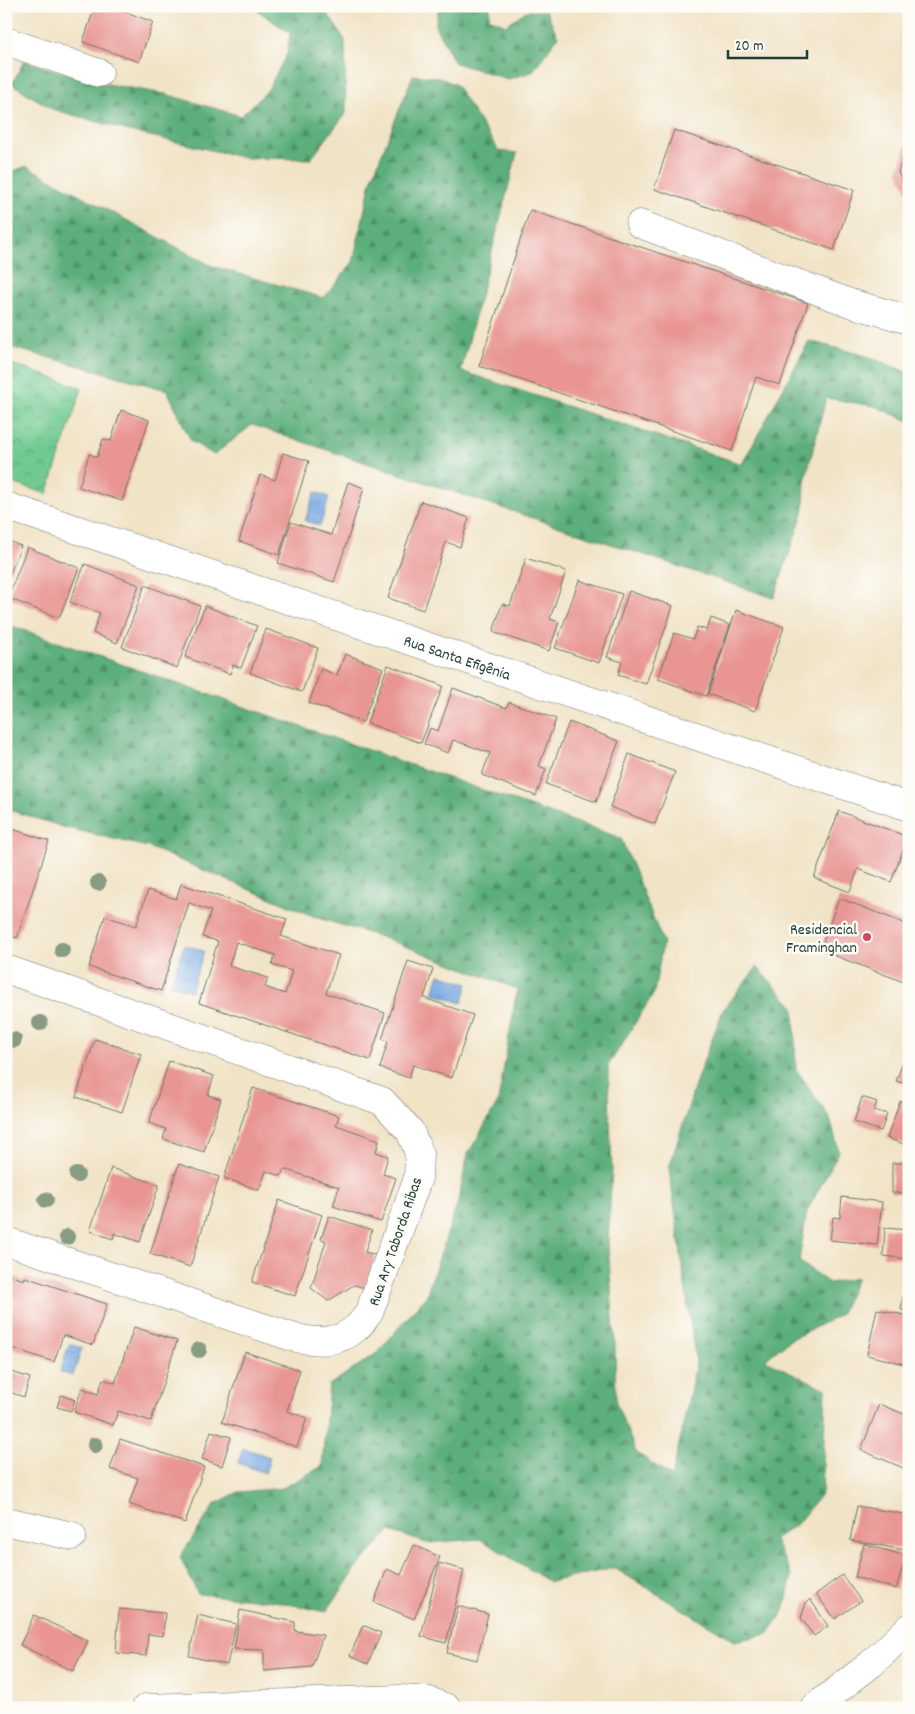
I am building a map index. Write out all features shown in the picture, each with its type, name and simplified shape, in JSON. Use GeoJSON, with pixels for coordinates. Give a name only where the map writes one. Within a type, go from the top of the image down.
{"type":"FeatureCollection","features":[{"type":"Feature","properties":{"kind":"street"},"geometry":{"type":"LineString","coordinates":[[6,40],[98,73]]}},
{"type":"Feature","properties":{"kind":"street"},"geometry":{"type":"LineString","coordinates":[[640,224],[850,302],[909,320]]}},
{"type":"Feature","properties":{"kind":"street","name":"Rua Santa Efigênia"},"geometry":{"type":"LineString","coordinates":[[6,506],[909,807]]}},
{"type":"Feature","properties":{"kind":"street","name":"Rua Ary Taborda Ribas"},"geometry":{"type":"LineString","coordinates":[[6,970],[382,1100],[410,1131],[419,1153],[418,1178],[369,1313],[356,1329],[333,1341],[313,1342],[295,1338],[6,1241]]}},
{"type":"Feature","properties":{"kind":"street"},"geometry":{"type":"LineString","coordinates":[[6,1521],[72,1536]]}},
{"type":"Feature","properties":{"kind":"street"},"geometry":{"type":"LineString","coordinates":[[814,1708],[871,1664],[909,1628]]}},
{"type":"Feature","properties":{"kind":"street"},"geometry":{"type":"LineString","coordinates":[[146,1708],[401,1699],[429,1701],[447,1708]]}},
{"type":"Feature","properties":{"kind":"green space"},"geometry":{"type":"Polygon","coordinates":[[[251,6],[321,6],[345,40],[346,113],[311,159],[245,158],[129,131],[52,109],[12,84],[24,61],[95,82],[165,94],[241,116],[267,91],[287,54],[290,33],[251,6]]]}},
{"type":"Feature","properties":{"kind":"green space"},"geometry":{"type":"Polygon","coordinates":[[[439,6],[490,6],[489,18],[506,25],[526,11],[546,11],[558,37],[532,72],[508,79],[455,63],[435,26],[439,6]]]}},
{"type":"Feature","properties":{"kind":"green space"},"geometry":{"type":"Polygon","coordinates":[[[413,75],[441,78],[456,85],[499,151],[517,153],[461,371],[742,464],[809,341],[867,356],[909,373],[909,421],[874,406],[826,398],[805,481],[804,510],[774,598],[252,425],[214,455],[191,441],[167,390],[6,346],[6,174],[26,166],[212,266],[324,298],[353,262],[371,181],[413,75]]]}},
{"type":"Feature","properties":{"kind":"green space"},"geometry":{"type":"Polygon","coordinates":[[[6,362],[82,388],[47,494],[6,481],[6,362]]]}},
{"type":"Feature","properties":{"kind":"green space"},"geometry":{"type":"Polygon","coordinates":[[[6,624],[621,838],[663,942],[654,993],[608,1066],[612,1171],[608,1243],[615,1345],[616,1403],[636,1452],[672,1477],[696,1364],[669,1168],[698,1076],[723,1010],[757,967],[794,1007],[796,1069],[830,1118],[839,1152],[807,1211],[799,1261],[829,1283],[857,1278],[840,1315],[790,1340],[765,1360],[826,1389],[822,1493],[796,1525],[774,1539],[792,1576],[784,1611],[768,1634],[735,1641],[614,1568],[550,1582],[480,1539],[426,1543],[390,1531],[359,1565],[326,1612],[274,1601],[198,1594],[180,1557],[215,1504],[238,1492],[283,1488],[322,1466],[329,1385],[377,1353],[426,1296],[457,1205],[468,1154],[498,1102],[517,989],[381,937],[318,918],[148,847],[63,827],[6,809],[6,624]]]}},
{"type":"Feature","properties":{"kind":"water"},"geometry":{"type":"Polygon","coordinates":[[[315,492],[329,497],[320,526],[305,521],[315,492]]]}},
{"type":"Feature","properties":{"kind":"water"},"geometry":{"type":"Polygon","coordinates":[[[184,945],[204,951],[191,991],[171,984],[184,945]]]}},
{"type":"Feature","properties":{"kind":"water"},"geometry":{"type":"Polygon","coordinates":[[[439,974],[468,984],[462,1003],[433,993],[439,974]]]}},
{"type":"Feature","properties":{"kind":"water"},"geometry":{"type":"Polygon","coordinates":[[[69,1344],[82,1348],[73,1376],[60,1372],[69,1344]]]}},
{"type":"Feature","properties":{"kind":"water"},"geometry":{"type":"Polygon","coordinates":[[[243,1448],[270,1457],[265,1473],[238,1463],[243,1448]]]}},
{"type":"Feature","properties":{"kind":"building"},"geometry":{"type":"Polygon","coordinates":[[[95,6],[119,6],[118,9],[153,22],[139,62],[83,42],[95,6]]]}},
{"type":"Feature","properties":{"kind":"building"},"geometry":{"type":"Polygon","coordinates":[[[674,130],[854,190],[834,250],[654,189],[674,130]]]}},
{"type":"Feature","properties":{"kind":"building"},"geometry":{"type":"Polygon","coordinates":[[[909,140],[909,195],[898,172],[909,140]]]}},
{"type":"Feature","properties":{"kind":"building"},"geometry":{"type":"Polygon","coordinates":[[[530,210],[808,303],[780,385],[756,377],[732,451],[479,366],[530,210]]]}},
{"type":"Feature","properties":{"kind":"building"},"geometry":{"type":"Polygon","coordinates":[[[121,410],[149,420],[122,501],[79,487],[89,454],[97,457],[103,439],[111,441],[121,410]]]}},
{"type":"Feature","properties":{"kind":"building"},"geometry":{"type":"Polygon","coordinates":[[[283,453],[309,461],[279,555],[239,541],[260,475],[275,480],[283,453]]]}},
{"type":"Feature","properties":{"kind":"building"},"geometry":{"type":"Polygon","coordinates":[[[348,482],[364,488],[334,582],[278,563],[291,522],[331,535],[348,482]]]}},
{"type":"Feature","properties":{"kind":"building"},"geometry":{"type":"Polygon","coordinates":[[[421,501],[469,518],[460,547],[446,542],[423,610],[388,598],[421,501]]]}},
{"type":"Feature","properties":{"kind":"building"},"geometry":{"type":"Polygon","coordinates":[[[6,540],[21,546],[6,583],[6,540]]]}},
{"type":"Feature","properties":{"kind":"building"},"geometry":{"type":"Polygon","coordinates":[[[27,547],[79,568],[59,618],[8,598],[27,547]]]}},
{"type":"Feature","properties":{"kind":"building"},"geometry":{"type":"Polygon","coordinates":[[[526,558],[566,571],[550,619],[559,622],[549,651],[493,632],[502,604],[510,606],[526,558]]]}},
{"type":"Feature","properties":{"kind":"building"},"geometry":{"type":"Polygon","coordinates":[[[85,564],[139,585],[117,643],[93,633],[100,613],[70,602],[85,564]]]}},
{"type":"Feature","properties":{"kind":"building"},"geometry":{"type":"Polygon","coordinates":[[[579,580],[622,594],[599,663],[555,648],[579,580]]]}},
{"type":"Feature","properties":{"kind":"building"},"geometry":{"type":"Polygon","coordinates":[[[145,585],[200,606],[177,668],[122,647],[145,585]]]}},
{"type":"Feature","properties":{"kind":"building"},"geometry":{"type":"Polygon","coordinates":[[[629,591],[673,606],[646,684],[618,675],[622,662],[607,657],[629,591]]]}},
{"type":"Feature","properties":{"kind":"building"},"geometry":{"type":"Polygon","coordinates":[[[205,606],[257,626],[241,668],[233,665],[230,674],[185,657],[205,606]]]}},
{"type":"Feature","properties":{"kind":"building"},"geometry":{"type":"Polygon","coordinates":[[[736,610],[784,627],[755,711],[708,694],[736,610]]]}},
{"type":"Feature","properties":{"kind":"building"},"geometry":{"type":"Polygon","coordinates":[[[711,618],[730,625],[706,696],[658,679],[674,633],[693,639],[697,627],[707,630],[711,618]]]}},
{"type":"Feature","properties":{"kind":"building"},"geometry":{"type":"Polygon","coordinates":[[[266,629],[318,648],[302,692],[250,673],[266,629]]]}},
{"type":"Feature","properties":{"kind":"building"},"geometry":{"type":"Polygon","coordinates":[[[345,654],[383,668],[363,722],[309,703],[321,669],[337,675],[345,654]]]}},
{"type":"Feature","properties":{"kind":"building"},"geometry":{"type":"Polygon","coordinates":[[[388,665],[443,686],[421,743],[367,723],[388,665]]]}},
{"type":"Feature","properties":{"kind":"building"},"geometry":{"type":"Polygon","coordinates":[[[453,688],[506,708],[509,702],[556,719],[539,766],[546,769],[536,796],[482,775],[490,753],[453,740],[448,753],[424,744],[430,728],[438,731],[453,688]]]}},
{"type":"Feature","properties":{"kind":"building"},"geometry":{"type":"Polygon","coordinates":[[[569,722],[619,741],[596,802],[546,784],[569,722]]]}},
{"type":"Feature","properties":{"kind":"building"},"geometry":{"type":"Polygon","coordinates":[[[629,754],[675,772],[655,824],[610,807],[629,754]]]}},
{"type":"Feature","properties":{"kind":"building"},"geometry":{"type":"Polygon","coordinates":[[[839,811],[908,837],[891,882],[858,869],[850,892],[814,878],[839,811]]]}},
{"type":"Feature","properties":{"kind":"building"},"geometry":{"type":"Polygon","coordinates":[[[6,827],[49,841],[17,938],[6,935],[6,827]]]}},
{"type":"Feature","properties":{"kind":"building"},"geometry":{"type":"Polygon","coordinates":[[[181,884],[287,919],[281,936],[339,955],[326,993],[385,1013],[370,1060],[199,1003],[218,941],[202,937],[211,911],[189,903],[161,991],[89,967],[105,916],[136,926],[148,890],[176,899],[181,884]],[[236,942],[229,966],[268,978],[265,987],[285,994],[292,971],[272,965],[275,955],[236,942]]]}},
{"type":"Feature","properties":{"kind":"building","name":"Residencial Framinghan"},"geometry":{"type":"Polygon","coordinates":[[[839,898],[909,925],[909,970],[904,982],[820,950],[839,898]]]}},
{"type":"Feature","properties":{"kind":"building"},"geometry":{"type":"Polygon","coordinates":[[[408,961],[433,969],[424,998],[473,1015],[452,1078],[413,1065],[409,1078],[380,1068],[388,1041],[382,1039],[408,961]]]}},
{"type":"Feature","properties":{"kind":"building"},"geometry":{"type":"Polygon","coordinates":[[[95,1039],[141,1054],[122,1112],[76,1097],[95,1039]]]}},
{"type":"Feature","properties":{"kind":"building"},"geometry":{"type":"Polygon","coordinates":[[[907,1051],[909,1052],[909,1085],[896,1081],[907,1051]]]}},
{"type":"Feature","properties":{"kind":"building"},"geometry":{"type":"Polygon","coordinates":[[[169,1061],[214,1076],[208,1095],[221,1099],[204,1152],[163,1139],[166,1129],[149,1123],[169,1061]]]}},
{"type":"Feature","properties":{"kind":"building"},"geometry":{"type":"Polygon","coordinates":[[[253,1088],[339,1116],[336,1125],[379,1140],[376,1152],[388,1156],[383,1174],[396,1178],[381,1222],[333,1206],[339,1187],[284,1169],[281,1176],[266,1171],[259,1190],[224,1178],[253,1088]]]}},
{"type":"Feature","properties":{"kind":"building"},"geometry":{"type":"Polygon","coordinates":[[[862,1097],[877,1102],[874,1110],[887,1114],[881,1131],[854,1122],[862,1097]]]}},
{"type":"Feature","properties":{"kind":"building"},"geometry":{"type":"Polygon","coordinates":[[[900,1101],[909,1104],[909,1146],[887,1138],[900,1101]]]}},
{"type":"Feature","properties":{"kind":"building"},"geometry":{"type":"Polygon","coordinates":[[[892,1163],[909,1163],[909,1193],[892,1193],[892,1163]]]}},
{"type":"Feature","properties":{"kind":"building"},"geometry":{"type":"Polygon","coordinates":[[[179,1164],[219,1177],[190,1267],[150,1254],[179,1164]]]}},
{"type":"Feature","properties":{"kind":"building"},"geometry":{"type":"Polygon","coordinates":[[[111,1168],[159,1185],[140,1242],[114,1233],[113,1239],[90,1231],[111,1168]]]}},
{"type":"Feature","properties":{"kind":"building"},"geometry":{"type":"Polygon","coordinates":[[[842,1197],[882,1202],[877,1245],[830,1240],[833,1217],[840,1218],[842,1197]]]}},
{"type":"Feature","properties":{"kind":"building"},"geometry":{"type":"Polygon","coordinates":[[[279,1200],[322,1215],[295,1296],[252,1282],[279,1200]]]}},
{"type":"Feature","properties":{"kind":"building"},"geometry":{"type":"Polygon","coordinates":[[[329,1216],[372,1230],[365,1252],[376,1255],[365,1288],[354,1285],[328,1301],[311,1288],[326,1241],[321,1239],[329,1216]]]}},
{"type":"Feature","properties":{"kind":"building"},"geometry":{"type":"Polygon","coordinates":[[[885,1228],[909,1230],[909,1259],[883,1256],[885,1228]]]}},
{"type":"Feature","properties":{"kind":"building"},"geometry":{"type":"Polygon","coordinates":[[[6,1274],[24,1280],[25,1277],[107,1304],[93,1345],[63,1335],[54,1362],[6,1346],[6,1335],[9,1326],[6,1324],[6,1274]]]}},
{"type":"Feature","properties":{"kind":"building"},"geometry":{"type":"Polygon","coordinates":[[[906,1276],[909,1276],[909,1311],[901,1310],[906,1276]]]}},
{"type":"Feature","properties":{"kind":"building"},"geometry":{"type":"Polygon","coordinates":[[[877,1309],[909,1316],[909,1365],[867,1355],[877,1309]]]}},
{"type":"Feature","properties":{"kind":"building"},"geometry":{"type":"Polygon","coordinates":[[[134,1327],[177,1341],[151,1421],[118,1411],[113,1425],[74,1412],[82,1388],[98,1394],[103,1379],[115,1383],[134,1327]]]}},
{"type":"Feature","properties":{"kind":"building"},"geometry":{"type":"Polygon","coordinates":[[[245,1352],[300,1370],[287,1411],[307,1418],[297,1447],[222,1422],[245,1352]]]}},
{"type":"Feature","properties":{"kind":"building"},"geometry":{"type":"Polygon","coordinates":[[[6,1370],[30,1378],[24,1397],[6,1391],[6,1370]]]}},
{"type":"Feature","properties":{"kind":"building"},"geometry":{"type":"Polygon","coordinates":[[[61,1395],[75,1400],[71,1411],[57,1407],[61,1395]]]}},
{"type":"Feature","properties":{"kind":"building"},"geometry":{"type":"Polygon","coordinates":[[[879,1404],[909,1416],[908,1470],[861,1450],[879,1404]]]}},
{"type":"Feature","properties":{"kind":"building"},"geometry":{"type":"Polygon","coordinates":[[[211,1431],[231,1437],[222,1466],[202,1459],[211,1431]]]}},
{"type":"Feature","properties":{"kind":"building"},"geometry":{"type":"Polygon","coordinates":[[[120,1439],[204,1467],[185,1523],[129,1504],[138,1478],[110,1469],[120,1439]]]}},
{"type":"Feature","properties":{"kind":"building"},"geometry":{"type":"Polygon","coordinates":[[[857,1506],[909,1515],[905,1550],[850,1540],[857,1506]]]}},
{"type":"Feature","properties":{"kind":"building"},"geometry":{"type":"Polygon","coordinates":[[[864,1544],[906,1556],[896,1589],[855,1577],[864,1544]]]}},
{"type":"Feature","properties":{"kind":"building"},"geometry":{"type":"Polygon","coordinates":[[[414,1545],[440,1557],[414,1619],[374,1602],[387,1569],[401,1575],[414,1545]]]}},
{"type":"Feature","properties":{"kind":"building"},"geometry":{"type":"Polygon","coordinates":[[[439,1563],[464,1570],[446,1643],[421,1636],[439,1563]]]}},
{"type":"Feature","properties":{"kind":"building"},"geometry":{"type":"Polygon","coordinates":[[[842,1575],[861,1601],[835,1619],[816,1594],[842,1575]]]}},
{"type":"Feature","properties":{"kind":"building"},"geometry":{"type":"Polygon","coordinates":[[[810,1599],[828,1626],[814,1636],[801,1618],[806,1603],[810,1599]]]}},
{"type":"Feature","properties":{"kind":"building"},"geometry":{"type":"Polygon","coordinates":[[[458,1606],[488,1614],[477,1660],[447,1653],[458,1606]]]}},
{"type":"Feature","properties":{"kind":"building"},"geometry":{"type":"Polygon","coordinates":[[[119,1609],[165,1613],[163,1636],[148,1634],[146,1656],[116,1653],[119,1609]]]}},
{"type":"Feature","properties":{"kind":"building"},"geometry":{"type":"Polygon","coordinates":[[[240,1610],[295,1622],[295,1631],[323,1635],[312,1667],[264,1671],[264,1650],[234,1649],[240,1610]]]}},
{"type":"Feature","properties":{"kind":"building"},"geometry":{"type":"Polygon","coordinates":[[[34,1615],[88,1641],[73,1671],[20,1645],[34,1615]]]}},
{"type":"Feature","properties":{"kind":"building"},"geometry":{"type":"Polygon","coordinates":[[[198,1615],[236,1624],[227,1665],[189,1656],[198,1615]]]}},
{"type":"Feature","properties":{"kind":"building"},"geometry":{"type":"Polygon","coordinates":[[[363,1625],[381,1633],[368,1664],[350,1656],[363,1625]]]}},
{"type":"Feature","properties":{"kind":"place","name":"Residencial Framinghan"},"geometry":{"type":"Point","coordinates":[867,937]}}]}
